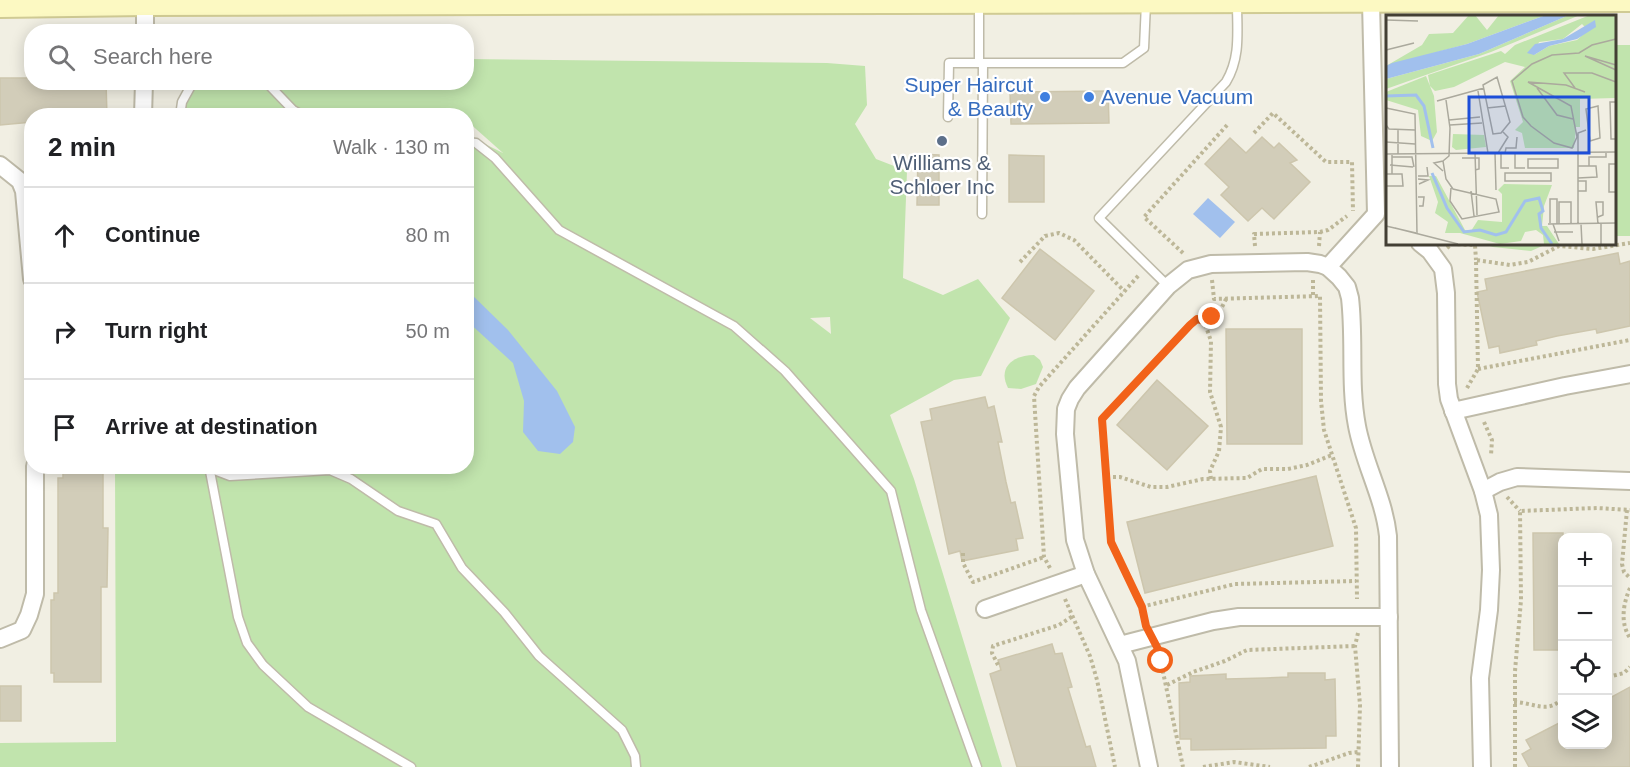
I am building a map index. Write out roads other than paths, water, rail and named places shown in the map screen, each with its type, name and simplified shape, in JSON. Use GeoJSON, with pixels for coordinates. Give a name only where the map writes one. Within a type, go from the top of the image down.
{"type":"FeatureCollection","features":[{"type":"Feature","properties":{"kind":"main road"},"geometry":{"type":"LineString","coordinates":[[0,6],[145,2],[1630,0]]}},
{"type":"Feature","properties":{"kind":"street"},"geometry":{"type":"LineString","coordinates":[[145,2],[145,24]]}},
{"type":"Feature","properties":{"kind":"street"},"geometry":{"type":"LineString","coordinates":[[1329,267],[1381,217],[1371,2]]}},
{"type":"Feature","properties":{"kind":"street"},"geometry":{"type":"LineString","coordinates":[[143,108],[144,90]]}},
{"type":"Feature","properties":{"kind":"street"},"geometry":{"type":"LineString","coordinates":[[0,165],[20,181],[24,191]]}},
{"type":"Feature","properties":{"kind":"street"},"geometry":{"type":"LineString","coordinates":[[1421,244],[1443,268],[1447,384],[1453,411],[1483,491],[1489,515],[1491,570],[1486,646],[1480,678],[1482,767]]}},
{"type":"Feature","properties":{"kind":"street"},"geometry":{"type":"LineString","coordinates":[[1149,767],[1131,677],[1120,645],[1079,556],[1073,528],[1065,434],[1066,409],[1077,388],[1168,286],[1188,270],[1211,264],[1307,262],[1329,267],[1347,287],[1350,298],[1357,428],[1386,516],[1390,767]]}},
{"type":"Feature","properties":{"kind":"street"},"geometry":{"type":"LineString","coordinates":[[1453,411],[1630,374]]}},
{"type":"Feature","properties":{"kind":"street"},"geometry":{"type":"LineString","coordinates":[[0,639],[22,630],[35,594],[35,474]]}},
{"type":"Feature","properties":{"kind":"street"},"geometry":{"type":"LineString","coordinates":[[1483,491],[1500,482],[1517,477],[1630,481]]}},
{"type":"Feature","properties":{"kind":"street"},"geometry":{"type":"LineString","coordinates":[[985,609],[1086,574]]}},
{"type":"Feature","properties":{"kind":"street"},"geometry":{"type":"LineString","coordinates":[[1120,645],[1213,621],[1239,617],[1389,616]]}},
{"type":"Feature","properties":{"kind":"lane"},"geometry":{"type":"LineString","coordinates":[[982,1],[982,214]]}},
{"type":"Feature","properties":{"kind":"lane"},"geometry":{"type":"LineString","coordinates":[[948,117],[949,63],[1124,63],[1144,48],[1140,1]]}},
{"type":"Feature","properties":{"kind":"lane"},"geometry":{"type":"LineString","coordinates":[[1168,286],[1099,218],[1226,82],[1233,70],[1238,52],[1237,2]]}},
{"type":"Feature","properties":{"kind":"lane"},"geometry":{"type":"LineString","coordinates":[[181,108],[189,90]]}},
{"type":"Feature","properties":{"kind":"lane"},"geometry":{"type":"LineString","coordinates":[[274,90],[291,108]]}},
{"type":"Feature","properties":{"kind":"lane"},"geometry":{"type":"LineString","coordinates":[[474,144],[495,158],[559,230],[734,326],[785,371],[891,491],[921,610],[977,767]]}},
{"type":"Feature","properties":{"kind":"lane"},"geometry":{"type":"LineString","coordinates":[[210,474],[238,617],[248,643],[263,665],[308,707],[411,767]]}},
{"type":"Feature","properties":{"kind":"lane"},"geometry":{"type":"LineString","coordinates":[[225,474],[230,476],[263,474]]}},
{"type":"Feature","properties":{"kind":"lane"},"geometry":{"type":"LineString","coordinates":[[339,474],[351,479],[398,511],[436,524],[462,568],[504,612],[539,656],[622,730],[635,756],[636,767]]}},
{"type":"Feature","properties":{"kind":"water"},"geometry":{"type":"Polygon","coordinates":[[[1208,198],[1235,222],[1220,238],[1193,214],[1208,198]]]}},
{"type":"Feature","properties":{"kind":"water"},"geometry":{"type":"Polygon","coordinates":[[[474,297],[508,330],[557,391],[575,427],[573,442],[560,454],[538,451],[523,432],[524,401],[513,363],[474,327],[474,297]]]}},
{"type":"Feature","properties":{"kind":"place","name":"Super Haircut & Beauty"},"geometry":{"type":"Point","coordinates":[1045,97]}},
{"type":"Feature","properties":{"kind":"place","name":"Avenue Vacuum"},"geometry":{"type":"Point","coordinates":[1089,97]}},
{"type":"Feature","properties":{"kind":"place","name":"Williams & Schloer Inc"},"geometry":{"type":"Point","coordinates":[942,141]}}]}
